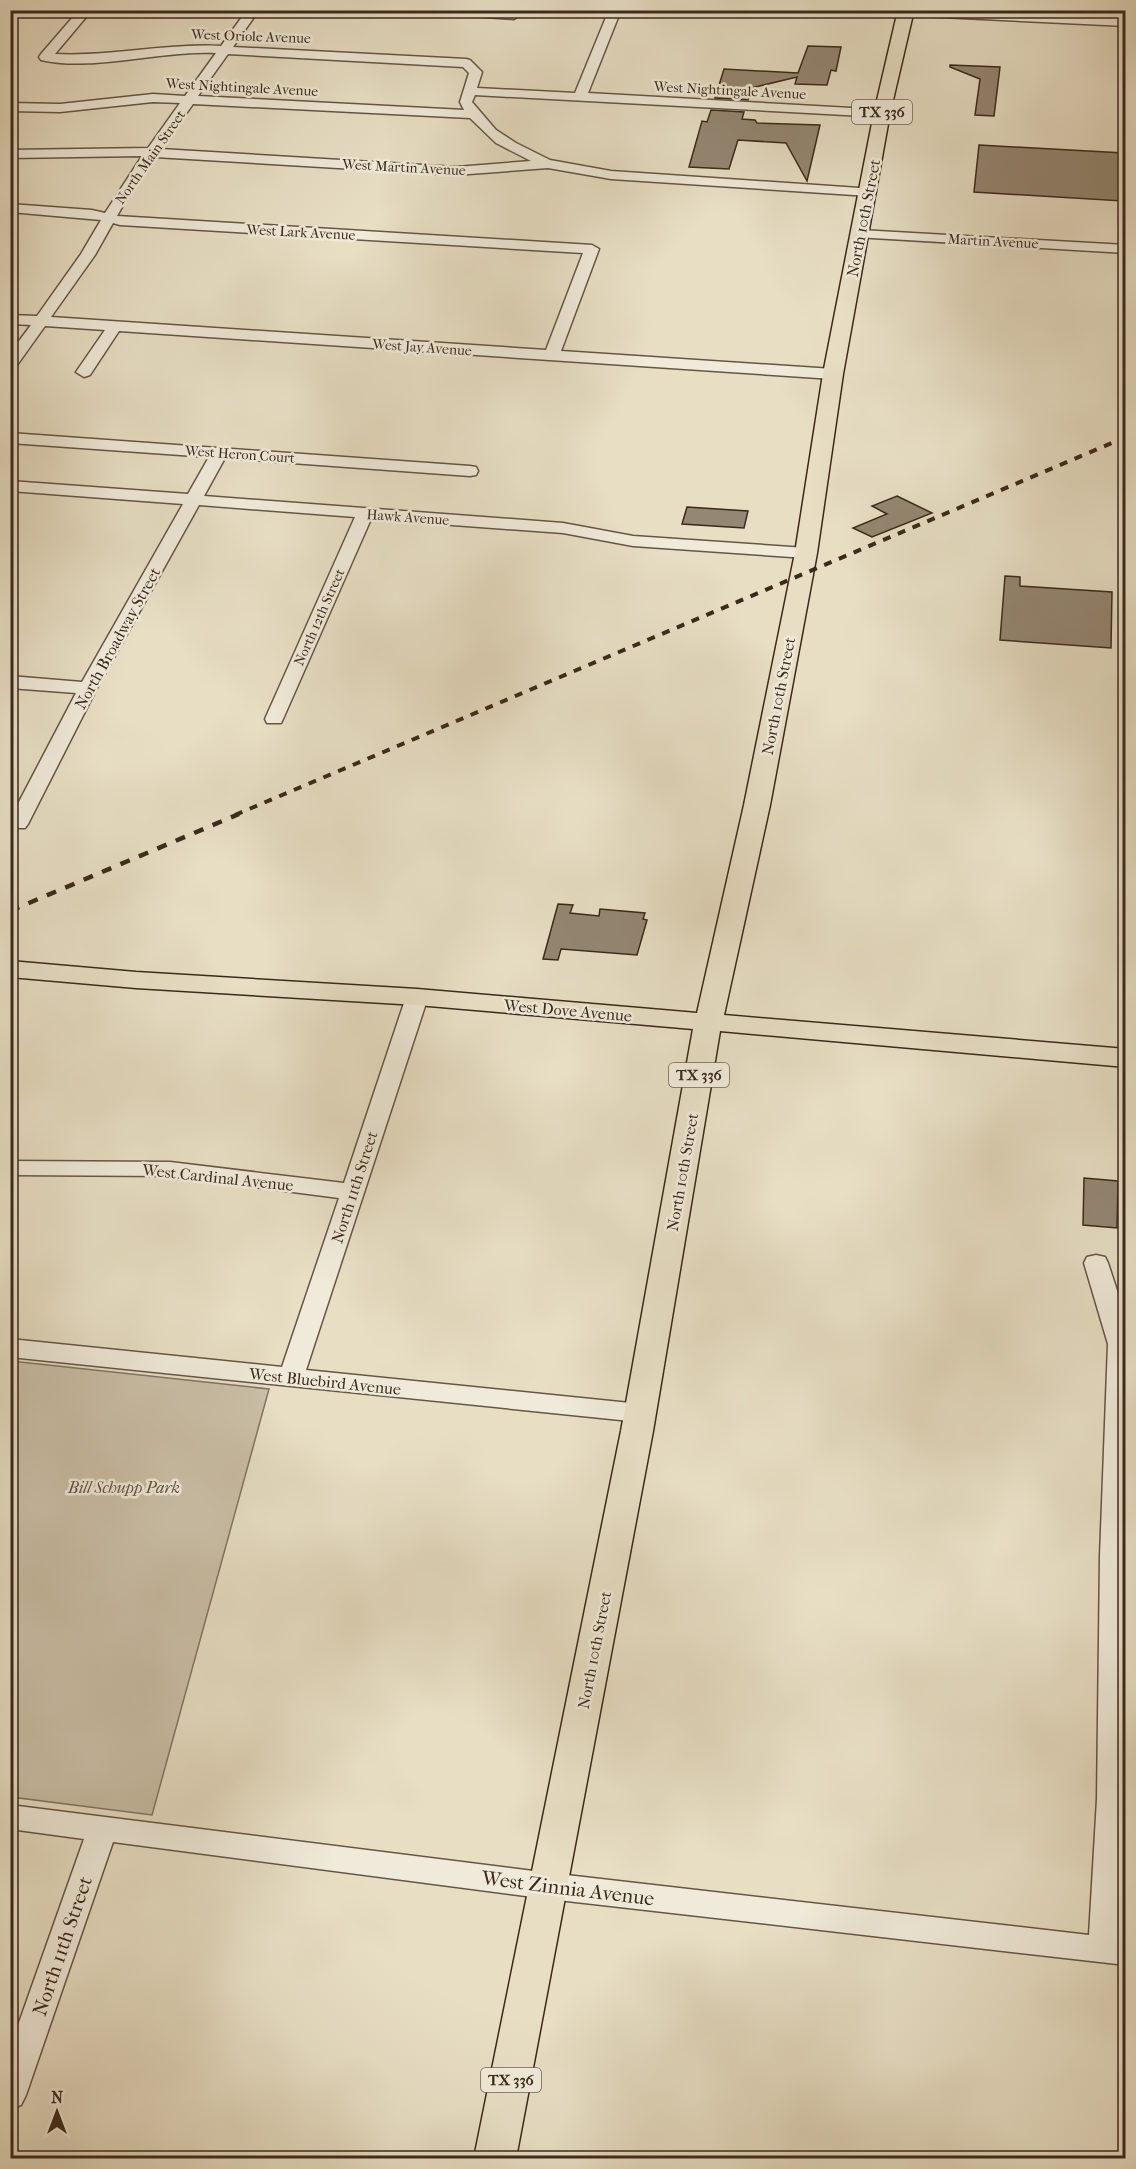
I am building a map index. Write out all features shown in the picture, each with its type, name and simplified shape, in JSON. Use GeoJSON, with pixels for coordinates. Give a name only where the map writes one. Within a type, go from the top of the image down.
{"type":"FeatureCollection","features":[{"type":"Feature","properties":{"kind":"main road","name":"North 10th Street"},"geometry":{"type":"LineString","coordinates":[[495,2158],[640,1413],[708,1023],[757,805],[806,553],[833,374],[882,113],[905,11]]}},
{"type":"Feature","properties":{"kind":"main road","name":"West Dove Avenue"},"geometry":{"type":"LineString","coordinates":[[10,969],[136,980],[417,997],[1125,1058]]}},
{"type":"Feature","properties":{"kind":"street","name":"West Oriole Avenue"},"geometry":{"type":"LineString","coordinates":[[86,10],[45,57],[85,59],[177,49],[225,49],[456,62],[466,63],[476,72],[468,92]]}},
{"type":"Feature","properties":{"kind":"street","name":"North Main Street"},"geometry":{"type":"LineString","coordinates":[[10,365],[88,255],[126,188],[253,10]]}},
{"type":"Feature","properties":{"kind":"street"},"geometry":{"type":"LineString","coordinates":[[440,10],[514,15]]}},
{"type":"Feature","properties":{"kind":"street"},"geometry":{"type":"LineString","coordinates":[[580,97],[615,10]]}},
{"type":"Feature","properties":{"kind":"street"},"geometry":{"type":"LineString","coordinates":[[879,10],[1091,15],[1125,22]]}},
{"type":"Feature","properties":{"kind":"street"},"geometry":{"type":"LineString","coordinates":[[177,49],[187,36]]}},
{"type":"Feature","properties":{"kind":"street"},"geometry":{"type":"LineString","coordinates":[[468,92],[466,102],[484,130],[548,164]]}},
{"type":"Feature","properties":{"kind":"street","name":"West Nightingale Avenue"},"geometry":{"type":"LineString","coordinates":[[468,92],[882,113]]}},
{"type":"Feature","properties":{"kind":"street","name":"West Nightingale Avenue"},"geometry":{"type":"LineString","coordinates":[[10,107],[60,108],[153,98],[472,114]]}},
{"type":"Feature","properties":{"kind":"street","name":"West Martin Avenue"},"geometry":{"type":"LineString","coordinates":[[10,154],[114,151],[456,171],[548,164],[611,176],[868,192]]}},
{"type":"Feature","properties":{"kind":"street"},"geometry":{"type":"LineString","coordinates":[[14,223],[17,208]]}},
{"type":"Feature","properties":{"kind":"street","name":"West Lark Avenue"},"geometry":{"type":"LineString","coordinates":[[17,208],[92,214],[109,219],[592,249],[552,355]]}},
{"type":"Feature","properties":{"kind":"street","name":"Martin Avenue"},"geometry":{"type":"LineString","coordinates":[[860,234],[1125,249]]}},
{"type":"Feature","properties":{"kind":"street","name":"West Jay Avenue"},"geometry":{"type":"LineString","coordinates":[[10,319],[833,374]]}},
{"type":"Feature","properties":{"kind":"street"},"geometry":{"type":"LineString","coordinates":[[84,372],[115,326]]}},
{"type":"Feature","properties":{"kind":"street","name":"West Heron Court"},"geometry":{"type":"LineString","coordinates":[[10,438],[470,471]]}},
{"type":"Feature","properties":{"kind":"street","name":"North Broadway Street"},"geometry":{"type":"LineString","coordinates":[[18,824],[88,688],[220,453]]}},
{"type":"Feature","properties":{"kind":"street"},"geometry":{"type":"LineString","coordinates":[[10,502],[15,487]]}},
{"type":"Feature","properties":{"kind":"street","name":"Hawk Avenue"},"geometry":{"type":"LineString","coordinates":[[15,487],[563,528],[633,541],[806,553]]}},
{"type":"Feature","properties":{"kind":"street","name":"North 12th Street"},"geometry":{"type":"LineString","coordinates":[[274,719],[365,514]]}},
{"type":"Feature","properties":{"kind":"street"},"geometry":{"type":"LineString","coordinates":[[10,682],[88,688]]}},
{"type":"Feature","properties":{"kind":"street","name":"North 11th Street"},"geometry":{"type":"LineString","coordinates":[[291,1378],[417,997]]}},
{"type":"Feature","properties":{"kind":"street","name":"West Cardinal Avenue"},"geometry":{"type":"LineString","coordinates":[[10,1168],[170,1169],[353,1192]]}},
{"type":"Feature","properties":{"kind":"street"},"geometry":{"type":"LineString","coordinates":[[1096,1263],[1123,1344],[1115,1951]]}},
{"type":"Feature","properties":{"kind":"street","name":"West Bluebird Avenue"},"geometry":{"type":"LineString","coordinates":[[10,1348],[640,1413]]}},
{"type":"Feature","properties":{"kind":"street","name":"West Zinnia Avenue"},"geometry":{"type":"LineString","coordinates":[[10,1817],[549,1886],[1115,1951]]}},
{"type":"Feature","properties":{"kind":"street","name":"North 11th Street"},"geometry":{"type":"LineString","coordinates":[[10,2095],[102,1830]]}},
{"type":"Feature","properties":{"kind":"green space","name":"Bill Schupp Park"},"geometry":{"type":"Polygon","coordinates":[[[11,1361],[269,1389],[152,1815],[11,1797],[11,1361]]]}},
{"type":"Feature","properties":{"kind":"building"},"geometry":{"type":"Polygon","coordinates":[[[808,46],[841,47],[836,71],[831,70],[827,85],[795,84],[797,77],[751,88],[748,100],[715,98],[724,69],[798,73],[808,46]]]}},
{"type":"Feature","properties":{"kind":"building"},"geometry":{"type":"Polygon","coordinates":[[[950,65],[1000,67],[994,116],[975,115],[980,79],[950,67],[950,65]]]}},
{"type":"Feature","properties":{"kind":"building"},"geometry":{"type":"Polygon","coordinates":[[[711,110],[744,112],[742,119],[755,120],[757,123],[820,125],[807,181],[786,143],[738,140],[729,169],[689,167],[702,121],[707,122],[711,110]]]}},
{"type":"Feature","properties":{"kind":"building"},"geometry":{"type":"Polygon","coordinates":[[[979,145],[1124,153],[1123,201],[974,192],[979,145]]]}},
{"type":"Feature","properties":{"kind":"building"},"geometry":{"type":"Polygon","coordinates":[[[897,496],[932,513],[872,537],[853,528],[887,514],[872,506],[897,496]]]}},
{"type":"Feature","properties":{"kind":"building"},"geometry":{"type":"Polygon","coordinates":[[[687,507],[748,511],[744,528],[682,524],[687,507]]]}},
{"type":"Feature","properties":{"kind":"building"},"geometry":{"type":"Polygon","coordinates":[[[1005,576],[1020,577],[1020,586],[1112,592],[1111,648],[1000,640],[1005,576]]]}},
{"type":"Feature","properties":{"kind":"building"},"geometry":{"type":"Polygon","coordinates":[[[558,904],[573,905],[570,913],[599,916],[600,909],[645,913],[643,919],[647,920],[637,955],[561,949],[558,960],[543,959],[558,904]]]}},
{"type":"Feature","properties":{"kind":"building"},"geometry":{"type":"Polygon","coordinates":[[[1084,1178],[1118,1181],[1117,1228],[1083,1225],[1084,1178]]]}},
{"type":"Feature","properties":{"kind":"railway"},"geometry":{"type":"LineString","coordinates":[[235,815],[1126,437]]}},
{"type":"Feature","properties":{"kind":"railway"},"geometry":{"type":"LineString","coordinates":[[10,911],[239,814]]}}]}
